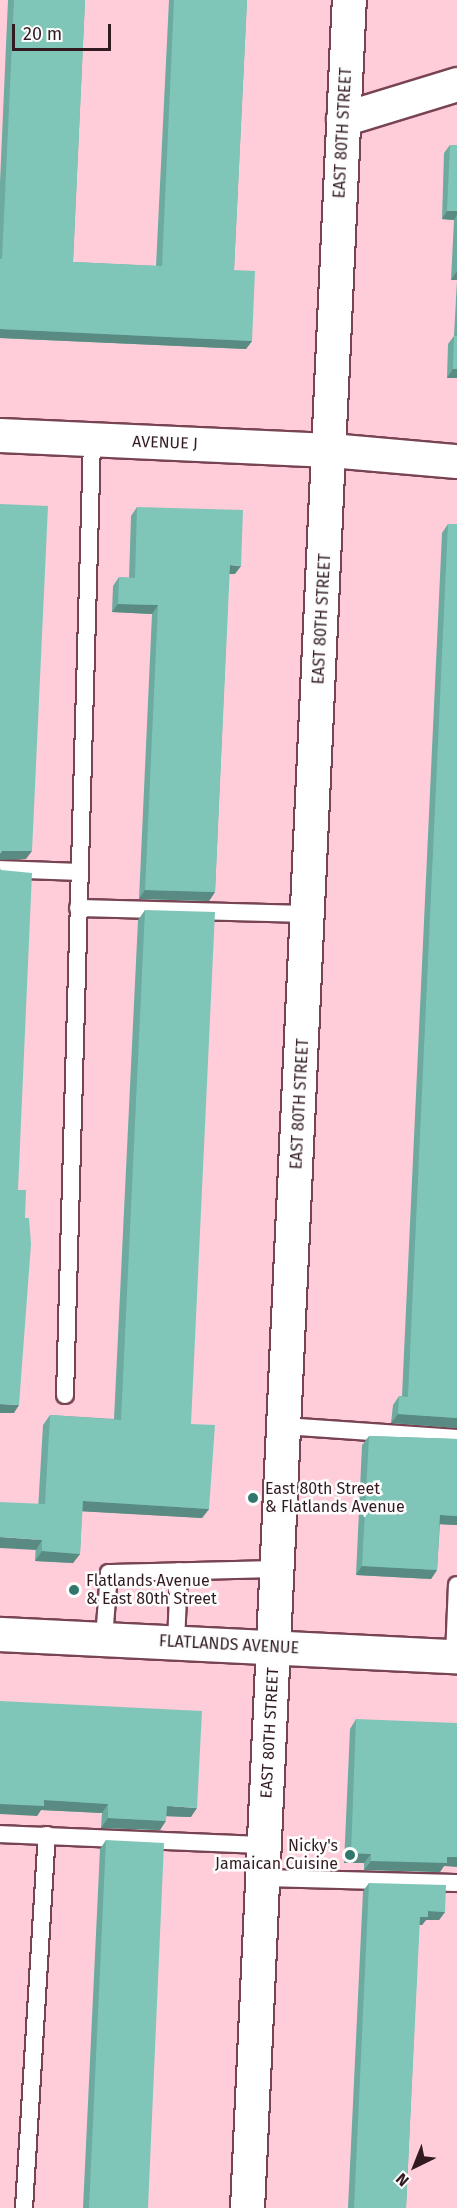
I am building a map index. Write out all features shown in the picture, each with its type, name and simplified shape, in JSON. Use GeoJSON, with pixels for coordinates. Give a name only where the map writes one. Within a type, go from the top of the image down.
{"type":"FeatureCollection","features":[{"type":"Feature","properties":{"kind":"street","name":"EAST 80TH STREET"},"geometry":{"type":"LineString","coordinates":[[248,2208],[349,0]]}},
{"type":"Feature","properties":{"kind":"street"},"geometry":{"type":"LineString","coordinates":[[343,118],[457,84]]}},
{"type":"Feature","properties":{"kind":"street","name":"AVENUE J"},"geometry":{"type":"LineString","coordinates":[[0,435],[330,450],[457,461]]}},
{"type":"Feature","properties":{"kind":"street","name":"FLATLANDS AVENUE"},"geometry":{"type":"LineString","coordinates":[[0,1634],[455,1656]]}},
{"type":"Feature","properties":{"kind":"lane"},"geometry":{"type":"LineString","coordinates":[[65,1395],[92,440]]}},
{"type":"Feature","properties":{"kind":"lane"},"geometry":{"type":"LineString","coordinates":[[0,869],[79,872]]}},
{"type":"Feature","properties":{"kind":"lane"},"geometry":{"type":"LineString","coordinates":[[78,908],[308,914]]}},
{"type":"Feature","properties":{"kind":"lane"},"geometry":{"type":"LineString","coordinates":[[285,1426],[457,1438]]}},
{"type":"Feature","properties":{"kind":"lane"},"geometry":{"type":"LineString","coordinates":[[104,1639],[109,1574],[278,1569]]}},
{"type":"Feature","properties":{"kind":"lane"},"geometry":{"type":"LineString","coordinates":[[176,1643],[179,1571]]}},
{"type":"Feature","properties":{"kind":"lane"},"geometry":{"type":"LineString","coordinates":[[455,1656],[457,1585]]}},
{"type":"Feature","properties":{"kind":"lane"},"geometry":{"type":"LineString","coordinates":[[0,1834],[265,1845]]}},
{"type":"Feature","properties":{"kind":"lane"},"geometry":{"type":"LineString","coordinates":[[24,2208],[47,1835]]}},
{"type":"Feature","properties":{"kind":"lane"},"geometry":{"type":"LineString","coordinates":[[263,1878],[457,1883]]}},
{"type":"Feature","properties":{"kind":"building"},"geometry":{"type":"Polygon","coordinates":[[[14,0],[85,0],[73,262],[162,266],[174,0],[247,0],[234,270],[255,271],[252,341],[0,329],[0,259],[2,259],[14,0]]]}},
{"type":"Feature","properties":{"kind":"building"},"geometry":{"type":"Polygon","coordinates":[[[450,145],[457,145],[457,211],[447,211],[450,145]]]}},
{"type":"Feature","properties":{"kind":"building"},"geometry":{"type":"Polygon","coordinates":[[[454,336],[457,336],[457,369],[453,369],[454,336]]]}},
{"type":"Feature","properties":{"kind":"building"},"geometry":{"type":"Polygon","coordinates":[[[0,504],[48,506],[32,851],[2,851],[0,854],[0,504]]]}},
{"type":"Feature","properties":{"kind":"building"},"geometry":{"type":"Polygon","coordinates":[[[137,507],[243,510],[241,566],[230,565],[215,892],[145,890],[158,605],[118,604],[119,577],[135,578],[137,507]]]}},
{"type":"Feature","properties":{"kind":"building"},"geometry":{"type":"Polygon","coordinates":[[[448,524],[457,524],[457,1418],[398,1414],[399,1396],[408,1397],[448,524]]]}},
{"type":"Feature","properties":{"kind":"building"},"geometry":{"type":"Polygon","coordinates":[[[0,868],[1,870],[32,873],[18,1190],[26,1190],[25,1218],[29,1218],[31,1244],[19,1405],[0,1404],[0,868]]]}},
{"type":"Feature","properties":{"kind":"building"},"geometry":{"type":"Polygon","coordinates":[[[145,910],[215,912],[191,1424],[215,1425],[209,1509],[83,1501],[80,1554],[42,1551],[42,1540],[0,1537],[0,1502],[45,1504],[50,1415],[121,1420],[145,910]]]}},
{"type":"Feature","properties":{"kind":"building"},"geometry":{"type":"Polygon","coordinates":[[[369,1436],[457,1439],[457,1516],[440,1515],[437,1570],[362,1566],[369,1436]]]}},
{"type":"Feature","properties":{"kind":"building"},"geometry":{"type":"Polygon","coordinates":[[[0,1701],[202,1711],[197,1808],[167,1806],[166,1821],[108,1818],[108,1804],[44,1800],[44,1806],[0,1804],[0,1701]]]}},
{"type":"Feature","properties":{"kind":"building"},"geometry":{"type":"Polygon","coordinates":[[[356,1719],[457,1723],[457,1857],[447,1857],[447,1863],[371,1861],[371,1854],[351,1853],[356,1719]]]}},
{"type":"Feature","properties":{"kind":"building"},"geometry":{"type":"Polygon","coordinates":[[[106,1840],[164,1843],[148,2208],[89,2208],[106,1840]]]}},
{"type":"Feature","properties":{"kind":"building"},"geometry":{"type":"Polygon","coordinates":[[[369,1883],[446,1885],[445,1912],[428,1911],[428,1917],[420,1917],[406,2208],[354,2208],[369,1883]]]}},
{"type":"Feature","properties":{"kind":"place","name":"East 80th Street & Flatlands Avenue"},"geometry":{"type":"Point","coordinates":[253,1498]}},
{"type":"Feature","properties":{"kind":"place","name":"Flatlands Avenue & East 80th Street"},"geometry":{"type":"Point","coordinates":[74,1590]}},
{"type":"Feature","properties":{"kind":"place","name":"Nicky's Jamaican Cuisine"},"geometry":{"type":"Point","coordinates":[350,1855]}}]}
